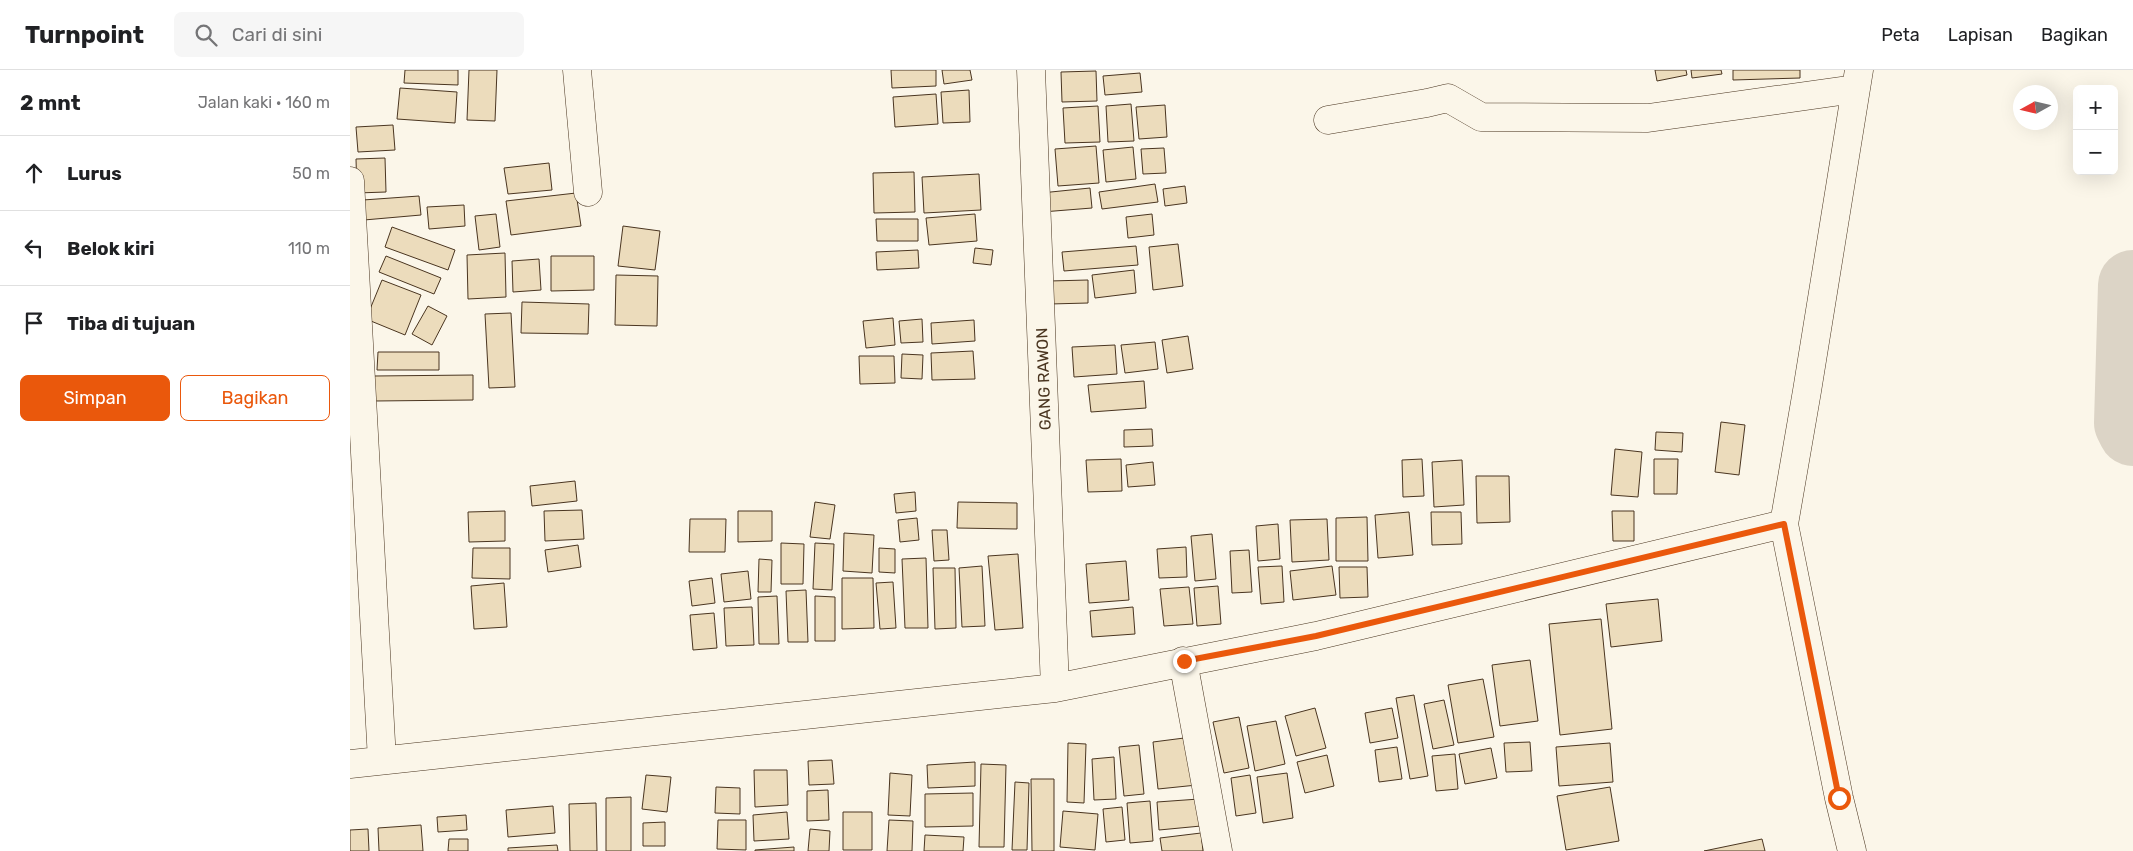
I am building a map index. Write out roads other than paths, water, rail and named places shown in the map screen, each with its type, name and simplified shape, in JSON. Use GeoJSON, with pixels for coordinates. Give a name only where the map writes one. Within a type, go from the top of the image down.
{"type":"FeatureCollection","features":[{"type":"Feature","properties":{"kind":"street"},"geometry":{"type":"LineString","coordinates":[[577,70],[588,192]]}},
{"type":"Feature","properties":{"kind":"street","name":"GANG RAWON"},"geometry":{"type":"LineString","coordinates":[[1032,70],[1055,688]]}},
{"type":"Feature","properties":{"kind":"street"},"geometry":{"type":"LineString","coordinates":[[1328,120],[1427,104],[1448,98],[1481,117],[1648,118],[1857,80],[1784,524],[1839,798],[1852,851]]}},
{"type":"Feature","properties":{"kind":"street"},"geometry":{"type":"LineString","coordinates":[[350,181],[382,760]]}},
{"type":"Feature","properties":{"kind":"street"},"geometry":{"type":"LineString","coordinates":[[350,764],[1055,688],[1316,636],[1784,524]]}},
{"type":"Feature","properties":{"kind":"street"},"geometry":{"type":"LineString","coordinates":[[1184,661],[1218,851]]}},
{"type":"Feature","properties":{"kind":"waterway"},"geometry":{"type":"LineString","coordinates":[[2133,285],[2129,423],[2133,431]]}}]}
